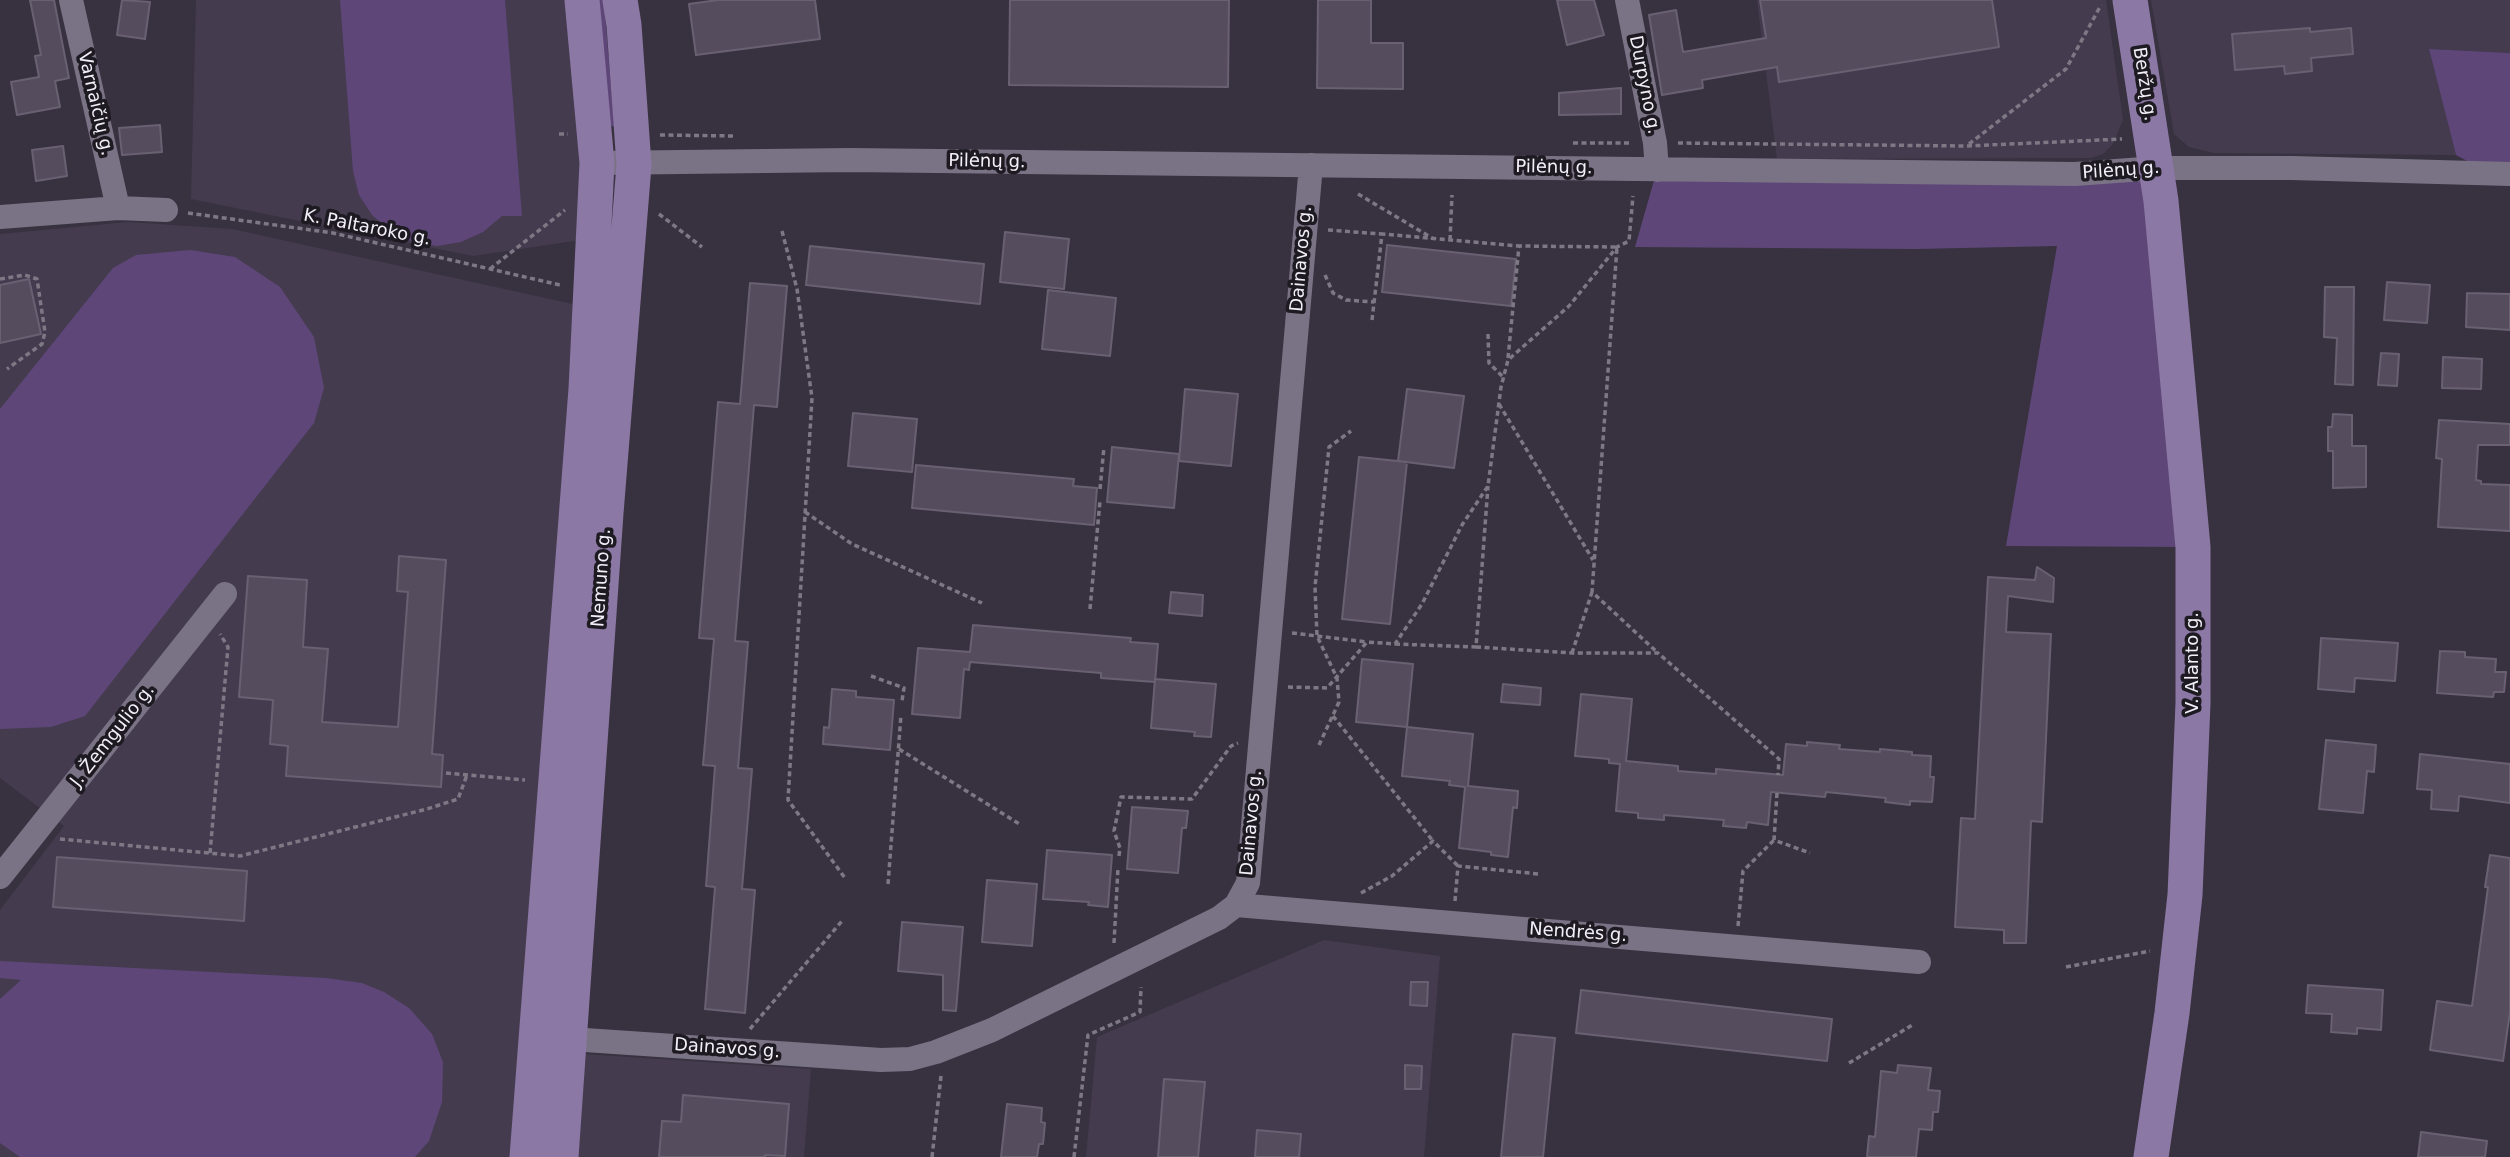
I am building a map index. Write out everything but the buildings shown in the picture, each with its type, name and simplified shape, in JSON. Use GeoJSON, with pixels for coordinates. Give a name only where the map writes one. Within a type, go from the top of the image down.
{"type":"FeatureCollection","features":[{"type":"Feature","properties":{"kind":"main road","name":"Nemuno g."},"geometry":{"type":"LineString","coordinates":[[527,1157],[586,388],[597,163],[582,0]]}},
{"type":"Feature","properties":{"kind":"main road","name":"Nemuno g."},"geometry":{"type":"LineString","coordinates":[[561,1157],[606,513],[634,165],[620,0]]}},
{"type":"Feature","properties":{"kind":"main road","name":"Beržų g."},"geometry":{"type":"LineString","coordinates":[[2130,0],[2154,153]]}},
{"type":"Feature","properties":{"kind":"main road","name":"V. Alanto g."},"geometry":{"type":"LineString","coordinates":[[2151,1157],[2172,1013],[2185,895],[2193,703],[2193,547],[2154,153]]}},
{"type":"Feature","properties":{"kind":"street","name":"Varnaičių g."},"geometry":{"type":"LineString","coordinates":[[71,0],[118,208]]}},
{"type":"Feature","properties":{"kind":"street","name":"Durpyno g."},"geometry":{"type":"LineString","coordinates":[[1628,0],[1655,143],[1657,170]]}},
{"type":"Feature","properties":{"kind":"street","name":"Pilėnų g."},"geometry":{"type":"LineString","coordinates":[[597,163],[634,165],[849,160],[2075,174],[2154,153],[2292,168],[2510,174]]}},
{"type":"Feature","properties":{"kind":"street","name":"Dainavos g."},"geometry":{"type":"LineString","coordinates":[[570,1039],[881,1060],[910,1059],[992,1030],[1219,918],[1236,905],[1248,883],[1311,165]]}},
{"type":"Feature","properties":{"kind":"street"},"geometry":{"type":"LineString","coordinates":[[0,217],[118,208],[166,210]]}},
{"type":"Feature","properties":{"kind":"street","name":"J. Žemgulio g."},"geometry":{"type":"LineString","coordinates":[[0,877],[225,594]]}},
{"type":"Feature","properties":{"kind":"street","name":"Nendrės g."},"geometry":{"type":"LineString","coordinates":[[1236,905],[1919,962]]}},
{"type":"Feature","properties":{"kind":"path"},"geometry":{"type":"LineString","coordinates":[[2104,0],[2066,69],[1967,146],[2154,153]]}},
{"type":"Feature","properties":{"kind":"path"},"geometry":{"type":"LineString","coordinates":[[1358,194],[1434,239]]}},
{"type":"Feature","properties":{"kind":"path"},"geometry":{"type":"LineString","coordinates":[[1450,240],[1452,195]]}},
{"type":"Feature","properties":{"kind":"path"},"geometry":{"type":"LineString","coordinates":[[1507,360],[1569,306],[1617,247],[1629,241],[1633,196]]}},
{"type":"Feature","properties":{"kind":"path","name":"K. Paltaroko g."},"geometry":{"type":"LineString","coordinates":[[166,210],[333,233],[560,285]]}},
{"type":"Feature","properties":{"kind":"path"},"geometry":{"type":"LineString","coordinates":[[490,269],[565,210]]}},
{"type":"Feature","properties":{"kind":"path"},"geometry":{"type":"LineString","coordinates":[[656,211],[702,247]]}},
{"type":"Feature","properties":{"kind":"path"},"geometry":{"type":"LineString","coordinates":[[1325,230],[1519,246],[1617,247]]}},
{"type":"Feature","properties":{"kind":"path"},"geometry":{"type":"LineString","coordinates":[[782,231],[797,289],[812,398],[788,800],[845,878]]}},
{"type":"Feature","properties":{"kind":"path"},"geometry":{"type":"LineString","coordinates":[[1373,320],[1382,234]]}},
{"type":"Feature","properties":{"kind":"path"},"geometry":{"type":"LineString","coordinates":[[1476,648],[1489,486],[1507,360],[1519,246]]}},
{"type":"Feature","properties":{"kind":"path"},"geometry":{"type":"LineString","coordinates":[[1572,653],[1592,593],[1617,247]]}},
{"type":"Feature","properties":{"kind":"path"},"geometry":{"type":"LineString","coordinates":[[1322,268],[1333,293],[1346,300],[1374,302]]}},
{"type":"Feature","properties":{"kind":"path"},"geometry":{"type":"LineString","coordinates":[[0,279],[25,275],[37,279],[45,331],[41,344],[7,369]]}},
{"type":"Feature","properties":{"kind":"path"},"geometry":{"type":"LineString","coordinates":[[1488,334],[1489,363],[1503,378]]}},
{"type":"Feature","properties":{"kind":"path"},"geometry":{"type":"LineString","coordinates":[[1499,403],[1594,561]]}},
{"type":"Feature","properties":{"kind":"path"},"geometry":{"type":"LineString","coordinates":[[1319,745],[1339,702],[1337,678],[1317,636],[1315,587],[1329,447],[1351,431]]}},
{"type":"Feature","properties":{"kind":"path"},"geometry":{"type":"LineString","coordinates":[[1100,489],[1104,447]]}},
{"type":"Feature","properties":{"kind":"path"},"geometry":{"type":"LineString","coordinates":[[1395,644],[1422,604],[1462,525],[1489,486]]}},
{"type":"Feature","properties":{"kind":"path"},"geometry":{"type":"LineString","coordinates":[[1090,609],[1100,501]]}},
{"type":"Feature","properties":{"kind":"path"},"geometry":{"type":"LineString","coordinates":[[805,512],[852,544],[982,603]]}},
{"type":"Feature","properties":{"kind":"path"},"geometry":{"type":"LineString","coordinates":[[1592,593],[1779,759],[1778,775]]}},
{"type":"Feature","properties":{"kind":"path"},"geometry":{"type":"LineString","coordinates":[[208,615],[228,647],[210,853]]}},
{"type":"Feature","properties":{"kind":"path"},"geometry":{"type":"LineString","coordinates":[[1269,631],[1395,644],[1572,653],[1658,653]]}},
{"type":"Feature","properties":{"kind":"path"},"geometry":{"type":"LineString","coordinates":[[1265,686],[1327,688],[1367,642]]}},
{"type":"Feature","properties":{"kind":"path"},"geometry":{"type":"LineString","coordinates":[[872,676],[904,688],[902,701]]}},
{"type":"Feature","properties":{"kind":"path"},"geometry":{"type":"LineString","coordinates":[[888,884],[901,715]]}},
{"type":"Feature","properties":{"kind":"path"},"geometry":{"type":"LineString","coordinates":[[1333,716],[1433,841],[1458,866],[1538,874]]}},
{"type":"Feature","properties":{"kind":"path"},"geometry":{"type":"LineString","coordinates":[[1119,856],[1120,848],[1114,831],[1121,797],[1192,799],[1231,746],[1261,735]]}},
{"type":"Feature","properties":{"kind":"path"},"geometry":{"type":"LineString","coordinates":[[899,749],[1021,825]]}},
{"type":"Feature","properties":{"kind":"path"},"geometry":{"type":"LineString","coordinates":[[446,773],[525,780]]}},
{"type":"Feature","properties":{"kind":"path"},"geometry":{"type":"LineString","coordinates":[[32,836],[240,856],[458,799],[467,775]]}},
{"type":"Feature","properties":{"kind":"path"},"geometry":{"type":"LineString","coordinates":[[1736,945],[1743,871],[1774,840],[1777,793]]}},
{"type":"Feature","properties":{"kind":"path"},"geometry":{"type":"LineString","coordinates":[[1774,840],[1810,853]]}},
{"type":"Feature","properties":{"kind":"path"},"geometry":{"type":"LineString","coordinates":[[1325,913],[1392,876],[1433,841]]}},
{"type":"Feature","properties":{"kind":"path"},"geometry":{"type":"LineString","coordinates":[[1453,923],[1458,866]]}},
{"type":"Feature","properties":{"kind":"path"},"geometry":{"type":"LineString","coordinates":[[1113,953],[1118,868]]}},
{"type":"Feature","properties":{"kind":"path"},"geometry":{"type":"LineString","coordinates":[[733,1050],[842,921]]}},
{"type":"Feature","properties":{"kind":"path"},"geometry":{"type":"LineString","coordinates":[[2066,967],[2179,946]]}},
{"type":"Feature","properties":{"kind":"path"},"geometry":{"type":"LineString","coordinates":[[1074,1157],[1088,1035],[1140,1012],[1141,987]]}},
{"type":"Feature","properties":{"kind":"path"},"geometry":{"type":"LineString","coordinates":[[1849,1063],[1914,1024]]}},
{"type":"Feature","properties":{"kind":"path"},"geometry":{"type":"LineString","coordinates":[[932,1157],[942,1065]]}},
{"type":"Feature","properties":{"kind":"shaded area"},"geometry":{"type":"Polygon","coordinates":[[[196,0],[568,0],[581,135],[581,240],[473,256],[191,199],[196,0]]]}},
{"type":"Feature","properties":{"kind":"shaded area"},"geometry":{"type":"Polygon","coordinates":[[[340,0],[505,0],[522,216],[502,216],[483,232],[461,242],[437,246],[413,242],[391,231],[372,215],[359,195],[353,171],[340,0]]]}},
{"type":"Feature","properties":{"kind":"shaded area"},"geometry":{"type":"Polygon","coordinates":[[[594,0],[604,0],[614,126],[605,127],[594,0]]]}},
{"type":"Feature","properties":{"kind":"shaded area"},"geometry":{"type":"Polygon","coordinates":[[[1757,0],[2106,0],[2123,120],[2113,144],[2103,154],[2091,158],[1777,159],[1757,0]]]}},
{"type":"Feature","properties":{"kind":"shaded area"},"geometry":{"type":"Polygon","coordinates":[[[2151,0],[2510,0],[2510,53],[2429,49],[2456,155],[2214,153],[2189,147],[2174,134],[2151,0]]]}},
{"type":"Feature","properties":{"kind":"shaded area"},"geometry":{"type":"Polygon","coordinates":[[[2429,49],[2510,53],[2510,164],[2467,161],[2456,155],[2429,49]]]}},
{"type":"Feature","properties":{"kind":"shaded area"},"geometry":{"type":"Polygon","coordinates":[[[2157,168],[2193,547],[2006,546],[2057,246],[1915,249],[1635,247],[1657,170],[2157,168]]]}},
{"type":"Feature","properties":{"kind":"shaded area"},"geometry":{"type":"Polygon","coordinates":[[[128,222],[232,229],[577,305],[515,1157],[0,1157],[0,910],[64,826],[0,778],[0,234],[128,222]]]}},
{"type":"Feature","properties":{"kind":"shaded area"},"geometry":{"type":"Polygon","coordinates":[[[190,250],[235,257],[280,287],[314,337],[324,388],[314,423],[85,716],[51,727],[0,729],[0,409],[113,268],[136,255],[190,250]]]}},
{"type":"Feature","properties":{"kind":"shaded area"},"geometry":{"type":"Polygon","coordinates":[[[1324,940],[1440,956],[1424,1157],[1086,1157],[1097,1037],[1324,940]]]}},
{"type":"Feature","properties":{"kind":"shaded area"},"geometry":{"type":"Polygon","coordinates":[[[0,961],[326,978],[362,983],[384,992],[409,1008],[432,1034],[443,1062],[442,1102],[429,1141],[415,1157],[20,1157],[0,1143],[0,999],[21,980],[0,978],[0,961]]]}},
{"type":"Feature","properties":{"kind":"shaded area"},"geometry":{"type":"Polygon","coordinates":[[[583,1054],[811,1069],[804,1157],[575,1157],[583,1054]]]}}]}
